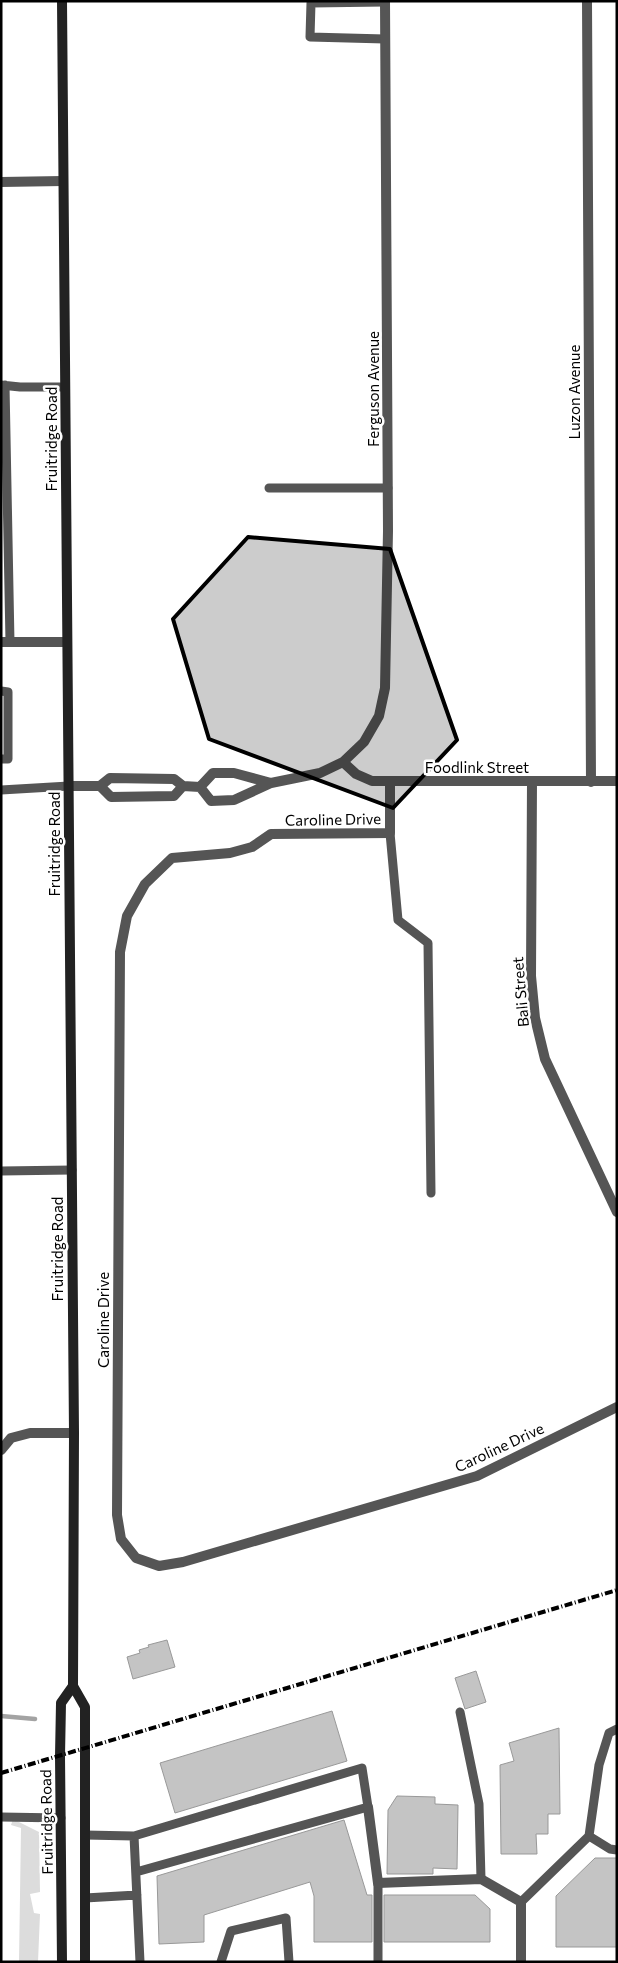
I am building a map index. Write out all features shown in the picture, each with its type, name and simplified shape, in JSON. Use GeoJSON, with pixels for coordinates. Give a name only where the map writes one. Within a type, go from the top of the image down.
{"type":"FeatureCollection","features":[{"type":"Feature","properties":{"kind":"main road","name":"Fruitridge Road"},"geometry":{"type":"LineString","coordinates":[[62,1],[74,1433],[73,1686],[85,1707],[85,1962]]}},
{"type":"Feature","properties":{"kind":"main road","name":"Fruitridge Road"},"geometry":{"type":"LineString","coordinates":[[62,1962],[61,1702],[73,1686]]}},
{"type":"Feature","properties":{"kind":"street","name":"Ferguson Avenue"},"geometry":{"type":"LineString","coordinates":[[271,783],[320,773],[342,762],[364,742],[369,734],[379,716],[385,688],[388,488],[385,1]]}},
{"type":"Feature","properties":{"kind":"street","name":"Luzon Avenue"},"geometry":{"type":"LineString","coordinates":[[587,1],[591,782]]}},
{"type":"Feature","properties":{"kind":"street"},"geometry":{"type":"LineString","coordinates":[[1,182],[63,181]]}},
{"type":"Feature","properties":{"kind":"street"},"geometry":{"type":"LineString","coordinates":[[6,642],[67,642]]}},
{"type":"Feature","properties":{"kind":"street","name":"Foodlink Street"},"geometry":{"type":"LineString","coordinates":[[342,762],[356,774],[372,781],[617,781]]}},
{"type":"Feature","properties":{"kind":"street"},"geometry":{"type":"LineString","coordinates":[[200,787],[213,773],[234,773],[271,783]]}},
{"type":"Feature","properties":{"kind":"street"},"geometry":{"type":"LineString","coordinates":[[69,786],[100,786],[110,778],[174,779],[183,786],[200,787],[211,801],[234,800],[271,783]]}},
{"type":"Feature","properties":{"kind":"street","name":"Bali Street"},"geometry":{"type":"LineString","coordinates":[[532,781],[531,976],[535,1018],[545,1059],[617,1212]]}},
{"type":"Feature","properties":{"kind":"street","name":"Caroline Drive"},"geometry":{"type":"LineString","coordinates":[[390,782],[390,833],[271,834],[252,847],[230,853],[172,858],[145,884],[127,916],[120,952],[117,1515],[121,1539],[136,1558],[159,1566],[183,1562],[478,1476],[617,1407]]}},
{"type":"Feature","properties":{"kind":"street"},"geometry":{"type":"LineString","coordinates":[[100,786],[111,797],[174,796],[183,786]]}},
{"type":"Feature","properties":{"kind":"street"},"geometry":{"type":"LineString","coordinates":[[1,1450],[10,1438],[30,1433],[74,1433]]}},
{"type":"Feature","properties":{"kind":"street"},"geometry":{"type":"LineString","coordinates":[[368,1807],[378,1882],[481,1878],[521,1902],[521,1962]]}},
{"type":"Feature","properties":{"kind":"lane"},"geometry":{"type":"LineString","coordinates":[[385,1],[311,3],[310,37],[385,39]]}},
{"type":"Feature","properties":{"kind":"lane"},"geometry":{"type":"LineString","coordinates":[[6,642],[3,385],[65,387]]}},
{"type":"Feature","properties":{"kind":"lane"},"geometry":{"type":"LineString","coordinates":[[269,488],[388,488]]}},
{"type":"Feature","properties":{"kind":"lane"},"geometry":{"type":"LineString","coordinates":[[1,691],[8,692],[4,719],[8,758],[1,759]]}},
{"type":"Feature","properties":{"kind":"lane"},"geometry":{"type":"LineString","coordinates":[[1,790],[69,786]]}},
{"type":"Feature","properties":{"kind":"lane"},"geometry":{"type":"LineString","coordinates":[[390,833],[398,920],[428,943],[431,1192]]}},
{"type":"Feature","properties":{"kind":"lane"},"geometry":{"type":"LineString","coordinates":[[1,1171],[72,1170]]}},
{"type":"Feature","properties":{"kind":"lane"},"geometry":{"type":"LineString","coordinates":[[460,1712],[479,1804],[481,1878]]}},
{"type":"Feature","properties":{"kind":"lane"},"geometry":{"type":"LineString","coordinates":[[521,1902],[589,1836],[599,1765],[609,1733],[617,1729]]}},
{"type":"Feature","properties":{"kind":"lane"},"geometry":{"type":"LineString","coordinates":[[85,1835],[134,1836],[362,1768],[368,1807],[136,1872]]}},
{"type":"Feature","properties":{"kind":"lane"},"geometry":{"type":"LineString","coordinates":[[1,1817],[61,1818]]}},
{"type":"Feature","properties":{"kind":"lane"},"geometry":{"type":"LineString","coordinates":[[134,1836],[140,1962]]}},
{"type":"Feature","properties":{"kind":"lane"},"geometry":{"type":"LineString","coordinates":[[589,1836],[610,1849],[617,1850]]}},
{"type":"Feature","properties":{"kind":"lane"},"geometry":{"type":"LineString","coordinates":[[378,1882],[378,1962]]}},
{"type":"Feature","properties":{"kind":"lane"},"geometry":{"type":"LineString","coordinates":[[85,1898],[137,1895]]}},
{"type":"Feature","properties":{"kind":"lane"},"geometry":{"type":"LineString","coordinates":[[221,1962],[231,1930],[286,1918],[289,1962]]}},
{"type":"Feature","properties":{"kind":"highlighted area"},"geometry":{"type":"Polygon","coordinates":[[[248,537],[390,549],[457,740],[393,808],[209,739],[173,619],[248,537]]]}},
{"type":"Feature","properties":{"kind":"shaded area"},"geometry":{"type":"Polygon","coordinates":[[[13,1819],[39,1832],[40,1892],[30,1894],[34,1913],[40,1914],[38,1962],[19,1962],[21,1828],[11,1825],[13,1819]]]}},
{"type":"Feature","properties":{"kind":"building"},"geometry":{"type":"Polygon","coordinates":[[[167,1640],[175,1667],[133,1679],[127,1657],[140,1653],[139,1650],[149,1647],[148,1645],[167,1640]]]}},
{"type":"Feature","properties":{"kind":"building"},"geometry":{"type":"Polygon","coordinates":[[[476,1671],[486,1702],[465,1709],[455,1678],[476,1671]]]}},
{"type":"Feature","properties":{"kind":"building"},"geometry":{"type":"Polygon","coordinates":[[[332,1711],[347,1761],[175,1813],[160,1763],[332,1711]]]}},
{"type":"Feature","properties":{"kind":"building"},"geometry":{"type":"Polygon","coordinates":[[[559,1728],[560,1814],[548,1814],[548,1834],[536,1834],[537,1854],[501,1854],[500,1765],[514,1761],[509,1743],[559,1728]]]}},
{"type":"Feature","properties":{"kind":"building"},"geometry":{"type":"Polygon","coordinates":[[[397,1796],[435,1797],[435,1804],[458,1805],[457,1869],[433,1868],[433,1874],[387,1874],[388,1810],[397,1796]]]}},
{"type":"Feature","properties":{"kind":"building"},"geometry":{"type":"Polygon","coordinates":[[[344,1820],[367,1895],[372,1895],[372,1942],[314,1942],[314,1896],[310,1882],[204,1915],[204,1942],[159,1944],[157,1876],[344,1820]]]}},
{"type":"Feature","properties":{"kind":"building"},"geometry":{"type":"Polygon","coordinates":[[[595,1858],[617,1858],[617,1947],[556,1947],[556,1896],[595,1858]]]}},
{"type":"Feature","properties":{"kind":"building"},"geometry":{"type":"Polygon","coordinates":[[[384,1895],[475,1895],[490,1909],[490,1942],[384,1942],[384,1895]]]}},
{"type":"Feature","properties":{"kind":"waterway"},"geometry":{"type":"LineString","coordinates":[[1,1716],[35,1719]]}},
{"type":"Feature","properties":{"kind":"railway"},"geometry":{"type":"LineString","coordinates":[[1,1773],[617,1590]]}}]}
